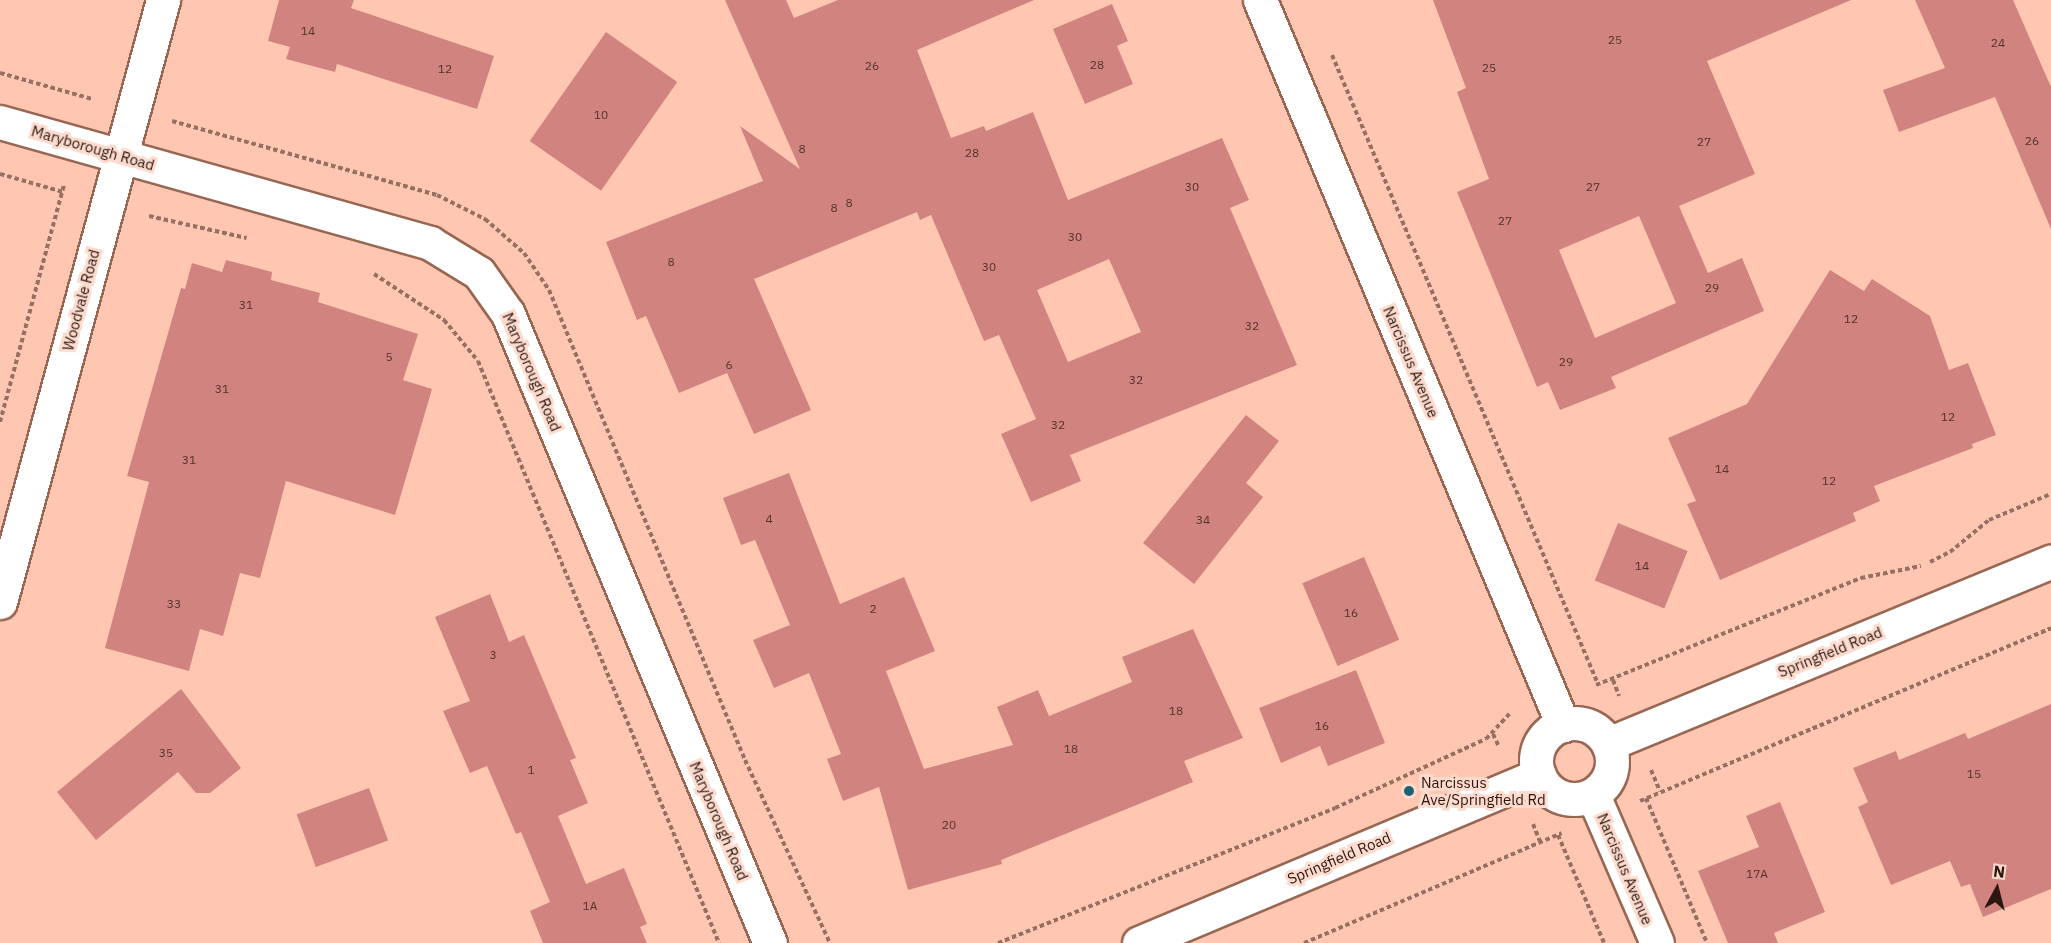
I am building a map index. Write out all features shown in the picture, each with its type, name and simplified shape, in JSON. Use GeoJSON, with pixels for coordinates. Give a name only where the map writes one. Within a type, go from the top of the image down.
{"type":"FeatureCollection","features":[{"type":"Feature","properties":{"kind":"street","name":"Woodvale Road"},"geometry":{"type":"LineString","coordinates":[[0,602],[163,0]]}},
{"type":"Feature","properties":{"kind":"street","name":"Narcissus Avenue"},"geometry":{"type":"LineString","coordinates":[[1260,0],[1563,724]]}},
{"type":"Feature","properties":{"kind":"street","name":"Maryborough Road"},"geometry":{"type":"LineString","coordinates":[[0,122],[430,243],[479,273],[496,293],[508,314],[770,943]]}},
{"type":"Feature","properties":{"kind":"street","name":"Springfield Road"},"geometry":{"type":"LineString","coordinates":[[1608,744],[2051,561]]}},
{"type":"Feature","properties":{"kind":"street"},"geometry":{"type":"LineString","coordinates":[[1563,724],[1590,726],[1608,744],[1611,773],[1593,795],[1559,797],[1539,775],[1539,745],[1563,724]]}},
{"type":"Feature","properties":{"kind":"street","name":"Springfield Road"},"geometry":{"type":"LineString","coordinates":[[1139,943],[1539,775]]}},
{"type":"Feature","properties":{"kind":"street","name":"Narcissus Avenue"},"geometry":{"type":"LineString","coordinates":[[1593,795],[1657,943]]}},
{"type":"Feature","properties":{"kind":"path"},"geometry":{"type":"LineString","coordinates":[[1327,44],[1598,684]]}},
{"type":"Feature","properties":{"kind":"path"},"geometry":{"type":"LineString","coordinates":[[0,73],[90,98]]}},
{"type":"Feature","properties":{"kind":"path"},"geometry":{"type":"LineString","coordinates":[[0,174],[62,192],[0,422]]}},
{"type":"Feature","properties":{"kind":"path"},"geometry":{"type":"LineString","coordinates":[[145,215],[256,239]]}},
{"type":"Feature","properties":{"kind":"path"},"geometry":{"type":"LineString","coordinates":[[368,271],[444,320],[478,361],[719,943]]}},
{"type":"Feature","properties":{"kind":"path"},"geometry":{"type":"LineString","coordinates":[[1590,687],[1613,680],[1861,578],[1923,566],[1950,552],[1982,524],[2051,494]]}},
{"type":"Feature","properties":{"kind":"path"},"geometry":{"type":"LineString","coordinates":[[1707,943],[1646,798],[2051,628]]}},
{"type":"Feature","properties":{"kind":"path"},"geometry":{"type":"LineString","coordinates":[[1613,680],[1622,702]]}},
{"type":"Feature","properties":{"kind":"path"},"geometry":{"type":"LineString","coordinates":[[998,943],[1335,808],[1486,739],[1513,710],[1522,707]]}},
{"type":"Feature","properties":{"kind":"path"},"geometry":{"type":"LineString","coordinates":[[1649,765],[1660,791]]}},
{"type":"Feature","properties":{"kind":"path"},"geometry":{"type":"LineString","coordinates":[[1528,812],[1540,842]]}},
{"type":"Feature","properties":{"kind":"path"},"geometry":{"type":"LineString","coordinates":[[1304,943],[1558,835],[1604,943]]}},
{"type":"Feature","properties":{"kind":"building"},"geometry":{"type":"Polygon","coordinates":[[[279,0],[354,0],[351,8],[494,56],[477,109],[337,64],[335,72],[286,59],[290,47],[268,41],[279,0]]]}},
{"type":"Feature","properties":{"kind":"building"},"geometry":{"type":"Polygon","coordinates":[[[725,0],[786,0],[794,18],[838,0],[1034,0],[917,50],[951,138],[984,126],[986,131],[1033,112],[1068,200],[1222,138],[1249,200],[1230,208],[1297,365],[1070,455],[1081,481],[1031,502],[1001,434],[1036,419],[999,335],[984,341],[931,215],[920,220],[917,212],[754,279],[811,410],[754,434],[727,373],[679,393],[646,316],[637,320],[606,242],[763,181],[740,126],[800,169],[725,0]],[[1109,259],[1037,290],[1068,362],[1141,332],[1109,259]]]}},
{"type":"Feature","properties":{"kind":"building"},"geometry":{"type":"Polygon","coordinates":[[[1433,0],[1851,0],[1707,61],[1755,174],[1679,206],[1708,273],[1742,258],[1764,311],[1611,377],[1616,388],[1560,410],[1548,382],[1537,387],[1457,192],[1489,179],[1457,92],[1466,88],[1433,0]],[[1639,216],[1559,250],[1595,338],[1676,303],[1639,216]]]}},
{"type":"Feature","properties":{"kind":"building"},"geometry":{"type":"Polygon","coordinates":[[[1915,0],[2013,0],[2051,87],[2051,229],[1995,97],[1899,132],[1883,90],[1945,68],[1915,0]]]}},
{"type":"Feature","properties":{"kind":"building"},"geometry":{"type":"Polygon","coordinates":[[[1112,4],[1128,41],[1117,46],[1133,84],[1085,104],[1053,29],[1112,4]]]}},
{"type":"Feature","properties":{"kind":"building"},"geometry":{"type":"Polygon","coordinates":[[[606,32],[677,82],[601,191],[530,141],[606,32]]]}},
{"type":"Feature","properties":{"kind":"building"},"geometry":{"type":"Polygon","coordinates":[[[226,260],[272,272],[271,280],[320,293],[318,302],[418,334],[403,380],[432,389],[395,515],[286,481],[260,578],[240,573],[223,636],[200,629],[189,671],[105,648],[149,482],[127,476],[181,288],[185,289],[192,263],[222,272],[226,260]]]}},
{"type":"Feature","properties":{"kind":"building"},"geometry":{"type":"Polygon","coordinates":[[[1830,270],[1864,291],[1872,279],[1930,316],[1949,370],[1968,363],[1996,435],[1972,444],[1973,448],[1874,486],[1880,501],[1853,513],[1856,521],[1720,580],[1687,504],[1696,501],[1668,438],[1747,404],[1830,270]]]}},
{"type":"Feature","properties":{"kind":"building"},"geometry":{"type":"Polygon","coordinates":[[[1246,415],[1279,441],[1246,483],[1263,497],[1194,584],[1143,543],[1246,415]]]}},
{"type":"Feature","properties":{"kind":"building"},"geometry":{"type":"Polygon","coordinates":[[[789,473],[840,604],[904,577],[935,651],[886,671],[924,769],[1013,745],[997,707],[1038,690],[1049,716],[1132,682],[1122,657],[1193,629],[1243,738],[1184,761],[1193,782],[1001,860],[1002,864],[908,890],[879,787],[843,801],[827,759],[841,754],[809,673],[774,688],[753,640],[790,625],[755,540],[741,545],[723,498],[789,473]]]}},
{"type":"Feature","properties":{"kind":"building"},"geometry":{"type":"Polygon","coordinates":[[[1618,523],[1688,551],[1664,609],[1595,580],[1618,523]]]}},
{"type":"Feature","properties":{"kind":"building"},"geometry":{"type":"Polygon","coordinates":[[[1364,557],[1399,640],[1337,666],[1302,583],[1364,557]]]}},
{"type":"Feature","properties":{"kind":"building"},"geometry":{"type":"Polygon","coordinates":[[[490,594],[509,642],[524,635],[576,758],[570,760],[588,803],[558,816],[586,884],[624,868],[647,924],[640,927],[647,943],[543,943],[530,911],[550,902],[521,832],[516,834],[487,766],[470,773],[443,711],[470,701],[435,617],[490,594]]]}},
{"type":"Feature","properties":{"kind":"building"},"geometry":{"type":"Polygon","coordinates":[[[1356,670],[1385,743],[1328,766],[1320,746],[1281,763],[1259,708],[1356,670]]]}},
{"type":"Feature","properties":{"kind":"building"},"geometry":{"type":"Polygon","coordinates":[[[181,689],[241,768],[210,793],[196,793],[178,772],[96,840],[57,792],[181,689]]]}},
{"type":"Feature","properties":{"kind":"building"},"geometry":{"type":"Polygon","coordinates":[[[2051,704],[2051,889],[1983,917],[1970,884],[1961,887],[1950,861],[1891,885],[1858,807],[1868,802],[1853,768],[1896,751],[1899,760],[1965,733],[1968,739],[2051,704]]]}},
{"type":"Feature","properties":{"kind":"building"},"geometry":{"type":"Polygon","coordinates":[[[369,788],[388,841],[316,867],[297,814],[369,788]]]}},
{"type":"Feature","properties":{"kind":"building"},"geometry":{"type":"Polygon","coordinates":[[[1780,802],[1825,912],[1774,933],[1778,943],[1728,943],[1698,871],[1759,847],[1746,816],[1780,802]]]}},
{"type":"Feature","properties":{"kind":"place","name":"Narcissus Ave/Springfield Rd"},"geometry":{"type":"Point","coordinates":[1409,791]}}]}
